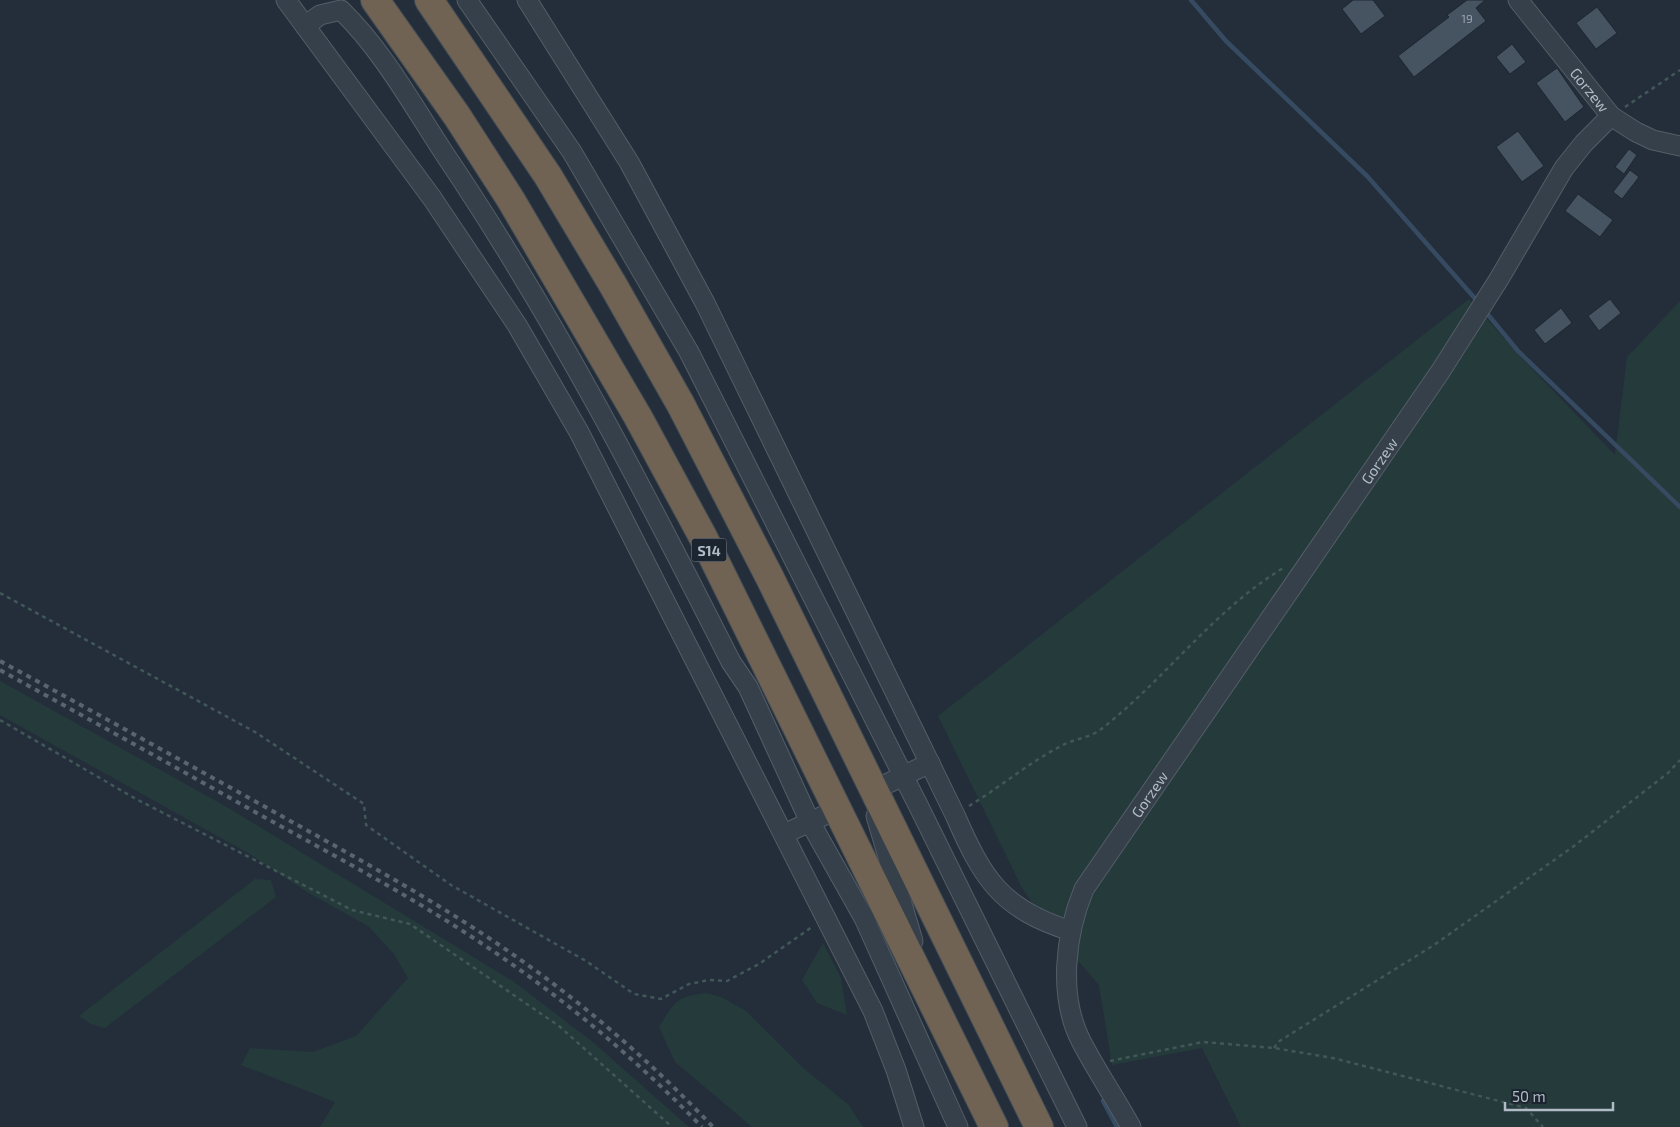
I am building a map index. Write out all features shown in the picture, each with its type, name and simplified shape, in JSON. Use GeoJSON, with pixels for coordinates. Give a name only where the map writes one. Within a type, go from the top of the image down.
{"type":"FeatureCollection","features":[{"type":"Feature","properties":{"kind":"highway","name":"S14"},"geometry":{"type":"LineString","coordinates":[[375,0],[458,116],[576,308],[638,416],[702,537],[823,778],[994,1127]]}},
{"type":"Feature","properties":{"kind":"highway","name":"S14"},"geometry":{"type":"LineString","coordinates":[[429,0],[548,176],[613,284],[685,414],[858,757],[1039,1127]]}},
{"type":"Feature","properties":{"kind":"street"},"geometry":{"type":"LineString","coordinates":[[286,0],[432,198],[517,325],[579,432],[873,1011],[896,1070],[914,1127]]}},
{"type":"Feature","properties":{"kind":"street"},"geometry":{"type":"LineString","coordinates":[[467,0],[572,152],[689,352],[919,808],[1077,1127]]}},
{"type":"Feature","properties":{"kind":"street"},"geometry":{"type":"LineString","coordinates":[[527,0],[629,162],[705,303],[955,814],[974,859],[1002,895],[1030,915],[1071,931]]}},
{"type":"Feature","properties":{"kind":"street","name":"Gorzew"},"geometry":{"type":"LineString","coordinates":[[1131,1127],[1081,1040],[1072,1017],[1067,967],[1071,931],[1084,889],[1471,326],[1564,168],[1584,143],[1611,116],[1518,0]]}},
{"type":"Feature","properties":{"kind":"street"},"geometry":{"type":"LineString","coordinates":[[305,26],[320,15],[341,10],[357,25],[401,84],[418,114],[500,237],[624,452],[731,662],[748,687],[810,822],[864,918],[958,1127]]}},
{"type":"Feature","properties":{"kind":"street"},"geometry":{"type":"LineString","coordinates":[[1611,116],[1653,140],[1680,146]]}},
{"type":"Feature","properties":{"kind":"street"},"geometry":{"type":"LineString","coordinates":[[858,757],[929,994]]}},
{"type":"Feature","properties":{"kind":"street"},"geometry":{"type":"LineString","coordinates":[[874,790],[930,763]]}},
{"type":"Feature","properties":{"kind":"street"},"geometry":{"type":"LineString","coordinates":[[823,778],[965,975]]}},
{"type":"Feature","properties":{"kind":"street"},"geometry":{"type":"LineString","coordinates":[[784,834],[838,809]]}},
{"type":"Feature","properties":{"kind":"path"},"geometry":{"type":"LineString","coordinates":[[1611,116],[1680,70]]}},
{"type":"Feature","properties":{"kind":"path"},"geometry":{"type":"LineString","coordinates":[[955,814],[1061,746],[1098,732],[1156,681],[1225,613],[1271,575],[1303,556],[1311,561]]}},
{"type":"Feature","properties":{"kind":"path"},"geometry":{"type":"LineString","coordinates":[[0,592],[255,732],[364,804],[366,825],[451,884],[586,961],[634,994],[660,999],[689,984],[710,980],[727,981],[759,964],[826,917]]}},
{"type":"Feature","properties":{"kind":"path"},"geometry":{"type":"LineString","coordinates":[[0,720],[136,799],[352,910],[410,924],[559,1026],[672,1127]]}},
{"type":"Feature","properties":{"kind":"path"},"geometry":{"type":"LineString","coordinates":[[1274,1048],[1278,1042],[1434,946],[1574,846],[1668,773],[1680,760]]}},
{"type":"Feature","properties":{"kind":"path"},"geometry":{"type":"LineString","coordinates":[[1096,1065],[1203,1042],[1274,1048],[1333,1058],[1526,1108],[1543,1127]]}},
{"type":"Feature","properties":{"kind":"green space"},"geometry":{"type":"Polygon","coordinates":[[[1469,299],[1516,352],[1615,455],[1627,357],[1680,301],[1680,1127],[1241,1127],[1202,1048],[1112,1065],[1099,985],[1047,925],[1022,888],[938,716],[1469,299]]]}},
{"type":"Feature","properties":{"kind":"green space"},"geometry":{"type":"Polygon","coordinates":[[[0,681],[225,806],[513,981],[594,1043],[689,1127],[320,1127],[335,1102],[241,1065],[250,1048],[313,1052],[356,1036],[408,978],[394,954],[368,926],[307,892],[248,853],[0,715],[0,681]]]}},
{"type":"Feature","properties":{"kind":"green space"},"geometry":{"type":"Polygon","coordinates":[[[255,879],[271,880],[276,897],[105,1028],[91,1024],[79,1016],[255,879]]]}},
{"type":"Feature","properties":{"kind":"green space"},"geometry":{"type":"Polygon","coordinates":[[[823,943],[841,978],[847,1015],[817,1003],[802,980],[823,943]]]}},
{"type":"Feature","properties":{"kind":"green space"},"geometry":{"type":"Polygon","coordinates":[[[706,993],[721,997],[746,1011],[803,1068],[849,1105],[863,1127],[752,1127],[675,1062],[659,1027],[677,1002],[688,996],[706,993]]]}},
{"type":"Feature","properties":{"kind":"building"},"geometry":{"type":"Polygon","coordinates":[[[1353,0],[1373,0],[1385,16],[1361,34],[1342,9],[1353,0]]]}},
{"type":"Feature","properties":{"kind":"building"},"geometry":{"type":"Polygon","coordinates":[[[1467,0],[1485,0],[1476,8],[1486,21],[1414,77],[1398,56],[1449,17],[1447,15],[1467,0]]]}},
{"type":"Feature","properties":{"kind":"building"},"geometry":{"type":"Polygon","coordinates":[[[1597,7],[1617,33],[1596,49],[1576,23],[1597,7]]]}},
{"type":"Feature","properties":{"kind":"building"},"geometry":{"type":"Polygon","coordinates":[[[1512,44],[1526,62],[1510,74],[1496,57],[1512,44]]]}},
{"type":"Feature","properties":{"kind":"building"},"geometry":{"type":"Polygon","coordinates":[[[1557,68],[1584,107],[1565,122],[1536,83],[1557,68]]]}},
{"type":"Feature","properties":{"kind":"building"},"geometry":{"type":"Polygon","coordinates":[[[1518,131],[1544,166],[1522,182],[1496,147],[1518,131]]]}},
{"type":"Feature","properties":{"kind":"building"},"geometry":{"type":"Polygon","coordinates":[[[1629,149],[1637,155],[1624,174],[1615,167],[1629,149]]]}},
{"type":"Feature","properties":{"kind":"building"},"geometry":{"type":"Polygon","coordinates":[[[1630,170],[1639,177],[1622,199],[1613,192],[1630,170]]]}},
{"type":"Feature","properties":{"kind":"building"},"geometry":{"type":"Polygon","coordinates":[[[1578,194],[1613,220],[1600,237],[1565,211],[1578,194]]]}},
{"type":"Feature","properties":{"kind":"building"},"geometry":{"type":"Polygon","coordinates":[[[1610,299],[1621,313],[1599,331],[1588,316],[1610,299]]]}},
{"type":"Feature","properties":{"kind":"building"},"geometry":{"type":"Polygon","coordinates":[[[1561,308],[1572,323],[1545,344],[1534,330],[1561,308]]]}},
{"type":"Feature","properties":{"kind":"waterway"},"geometry":{"type":"LineString","coordinates":[[1191,0],[1226,41],[1367,176],[1479,303]]}},
{"type":"Feature","properties":{"kind":"waterway"},"geometry":{"type":"LineString","coordinates":[[1485,311],[1518,351],[1680,507]]}},
{"type":"Feature","properties":{"kind":"waterway"},"geometry":{"type":"LineString","coordinates":[[1103,1101],[1117,1127]]}},
{"type":"Feature","properties":{"kind":"railway"},"geometry":{"type":"LineString","coordinates":[[0,661],[358,859],[455,916],[518,958],[595,1017],[668,1081],[713,1127]]}},
{"type":"Feature","properties":{"kind":"railway"},"geometry":{"type":"LineString","coordinates":[[0,670],[370,875],[481,943],[540,984],[624,1052],[702,1127]]}}]}
